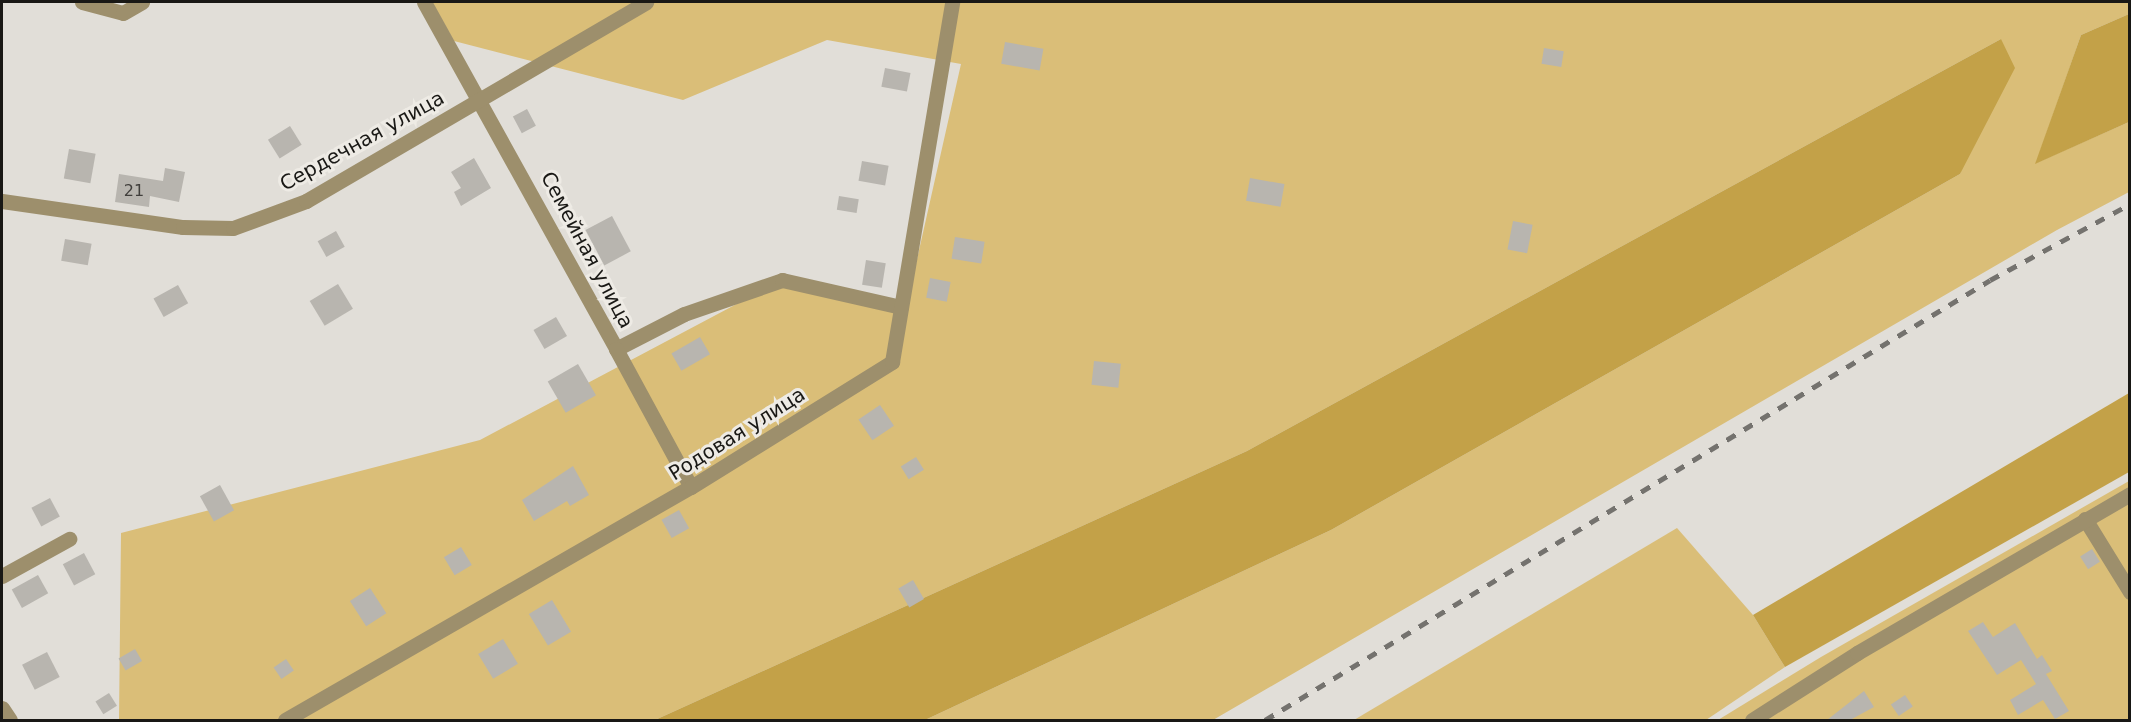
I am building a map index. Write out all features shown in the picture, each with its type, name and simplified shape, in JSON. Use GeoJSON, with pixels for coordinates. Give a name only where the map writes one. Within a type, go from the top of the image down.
{"type":"FeatureCollection","features":[{"type":"Feature","properties":{"kind":"street"},"geometry":{"type":"LineString","coordinates":[[82,2],[123,13],[142,2]]}},
{"type":"Feature","properties":{"kind":"street","name":"Семейная улица"},"geometry":{"type":"LineString","coordinates":[[424,2],[616,349],[684,314],[782,280],[901,307]]}},
{"type":"Feature","properties":{"kind":"street","name":"Сердечная улица"},"geometry":{"type":"LineString","coordinates":[[2,201],[183,227],[233,228],[306,201],[646,2]]}},
{"type":"Feature","properties":{"kind":"street","name":"Родовая улица"},"geometry":{"type":"LineString","coordinates":[[285,720],[691,487],[892,362],[952,2]]}},
{"type":"Feature","properties":{"kind":"street"},"geometry":{"type":"LineString","coordinates":[[616,349],[691,487]]}},
{"type":"Feature","properties":{"kind":"street"},"geometry":{"type":"LineString","coordinates":[[1752,720],[2130,494]]}},
{"type":"Feature","properties":{"kind":"street"},"geometry":{"type":"LineString","coordinates":[[2085,519],[2130,592]]}},
{"type":"Feature","properties":{"kind":"street"},"geometry":{"type":"LineString","coordinates":[[2,576],[69,539]]}},
{"type":"Feature","properties":{"kind":"street"},"geometry":{"type":"LineString","coordinates":[[2,708],[10,720]]}},
{"type":"Feature","properties":{"kind":"shaded area"},"geometry":{"type":"Polygon","coordinates":[[[432,2],[2129,2],[2129,14],[2081,35],[2036,163],[2129,122],[2129,192],[2057,230],[1213,720],[925,720],[1331,530],[1960,174],[2001,39],[1247,451],[655,720],[119,720],[121,533],[480,440],[782,280],[906,308],[961,64],[827,40],[683,100],[454,41],[432,2]]]}},
{"type":"Feature","properties":{"kind":"shaded area"},"geometry":{"type":"Polygon","coordinates":[[[2129,14],[2129,122],[2035,164],[2081,35],[2129,14]]]}},
{"type":"Feature","properties":{"kind":"shaded area"},"geometry":{"type":"Polygon","coordinates":[[[2001,39],[2015,68],[1960,174],[1331,530],[925,720],[655,720],[1247,451],[2001,39]]]}},
{"type":"Feature","properties":{"kind":"shaded area"},"geometry":{"type":"Polygon","coordinates":[[[2129,393],[2129,472],[1785,667],[1753,615],[2129,393]]]}},
{"type":"Feature","properties":{"kind":"shaded area"},"geometry":{"type":"Polygon","coordinates":[[[2129,481],[2129,720],[1718,720],[1821,657],[2129,481]]]}},
{"type":"Feature","properties":{"kind":"shaded area"},"geometry":{"type":"Polygon","coordinates":[[[1677,528],[1753,615],[1785,667],[1706,720],[1354,720],[1677,528]]]}},
{"type":"Feature","properties":{"kind":"building"},"geometry":{"type":"Polygon","coordinates":[[[1005,42],[1043,49],[1040,70],[1001,64],[1005,42]]]}},
{"type":"Feature","properties":{"kind":"building"},"geometry":{"type":"Polygon","coordinates":[[[1544,48],[1564,51],[1561,67],[1541,64],[1544,48]]]}},
{"type":"Feature","properties":{"kind":"building"},"geometry":{"type":"Polygon","coordinates":[[[885,68],[911,73],[907,92],[881,87],[885,68]]]}},
{"type":"Feature","properties":{"kind":"building"},"geometry":{"type":"Polygon","coordinates":[[[527,109],[536,126],[522,133],[513,117],[527,109]]]}},
{"type":"Feature","properties":{"kind":"building"},"geometry":{"type":"Polygon","coordinates":[[[290,126],[302,145],[280,158],[268,140],[290,126]]]}},
{"type":"Feature","properties":{"kind":"building"},"geometry":{"type":"Polygon","coordinates":[[[69,149],[96,154],[90,183],[64,179],[69,149]]]}},
{"type":"Feature","properties":{"kind":"building"},"geometry":{"type":"Polygon","coordinates":[[[474,158],[491,188],[461,206],[454,192],[461,188],[451,172],[474,158]]]}},
{"type":"Feature","properties":{"kind":"building"},"geometry":{"type":"Polygon","coordinates":[[[862,161],[889,166],[885,185],[859,181],[862,161]]]}},
{"type":"Feature","properties":{"kind":"building"},"geometry":{"type":"Polygon","coordinates":[[[165,168],[185,172],[179,202],[150,196],[149,207],[115,202],[119,174],[163,181],[165,168]]]}},
{"type":"Feature","properties":{"kind":"building"},"geometry":{"type":"Polygon","coordinates":[[[1250,178],[1284,184],[1280,207],[1246,201],[1250,178]]]}},
{"type":"Feature","properties":{"kind":"building"},"geometry":{"type":"Polygon","coordinates":[[[839,196],[859,199],[857,213],[837,210],[839,196]]]}},
{"type":"Feature","properties":{"kind":"building"},"geometry":{"type":"Polygon","coordinates":[[[612,216],[631,251],[604,265],[586,230],[612,216]]]}},
{"type":"Feature","properties":{"kind":"building"},"geometry":{"type":"Polygon","coordinates":[[[1513,221],[1533,225],[1527,253],[1507,249],[1513,221]]]}},
{"type":"Feature","properties":{"kind":"building"},"geometry":{"type":"Polygon","coordinates":[[[336,231],[345,247],[326,257],[318,241],[336,231]]]}},
{"type":"Feature","properties":{"kind":"building"},"geometry":{"type":"Polygon","coordinates":[[[955,237],[985,242],[981,263],[952,259],[955,237]]]}},
{"type":"Feature","properties":{"kind":"building"},"geometry":{"type":"Polygon","coordinates":[[[65,239],[92,244],[88,265],[61,261],[65,239]]]}},
{"type":"Feature","properties":{"kind":"building"},"geometry":{"type":"Polygon","coordinates":[[[866,260],[886,263],[882,288],[862,285],[866,260]]]}},
{"type":"Feature","properties":{"kind":"building"},"geometry":{"type":"Polygon","coordinates":[[[930,278],[951,282],[947,302],[926,298],[930,278]]]}},
{"type":"Feature","properties":{"kind":"building"},"geometry":{"type":"Polygon","coordinates":[[[338,284],[353,309],[325,326],[310,301],[338,284]]]}},
{"type":"Feature","properties":{"kind":"building"},"geometry":{"type":"Polygon","coordinates":[[[178,285],[188,303],[164,317],[154,299],[178,285]]]}},
{"type":"Feature","properties":{"kind":"building"},"geometry":{"type":"Polygon","coordinates":[[[556,317],[567,336],[544,349],[533,330],[556,317]]]}},
{"type":"Feature","properties":{"kind":"building"},"geometry":{"type":"Polygon","coordinates":[[[700,337],[710,354],[681,371],[671,354],[700,337]]]}},
{"type":"Feature","properties":{"kind":"building"},"geometry":{"type":"Polygon","coordinates":[[[1094,361],[1121,364],[1118,388],[1091,385],[1094,361]]]}},
{"type":"Feature","properties":{"kind":"building"},"geometry":{"type":"Polygon","coordinates":[[[578,364],[596,395],[566,413],[548,382],[578,364]]]}},
{"type":"Feature","properties":{"kind":"building"},"geometry":{"type":"Polygon","coordinates":[[[880,405],[894,426],[872,440],[858,420],[880,405]]]}},
{"type":"Feature","properties":{"kind":"building"},"geometry":{"type":"Polygon","coordinates":[[[916,457],[924,470],[909,479],[901,467],[916,457]]]}},
{"type":"Feature","properties":{"kind":"building"},"geometry":{"type":"Polygon","coordinates":[[[573,466],[589,495],[570,506],[567,501],[534,521],[522,500],[573,466]]]}},
{"type":"Feature","properties":{"kind":"building"},"geometry":{"type":"Polygon","coordinates":[[[220,485],[234,510],[214,522],[200,496],[220,485]]]}},
{"type":"Feature","properties":{"kind":"building"},"geometry":{"type":"Polygon","coordinates":[[[50,498],[60,517],[41,526],[31,508],[50,498]]]}},
{"type":"Feature","properties":{"kind":"building"},"geometry":{"type":"Polygon","coordinates":[[[679,510],[689,528],[672,538],[662,520],[679,510]]]}},
{"type":"Feature","properties":{"kind":"building"},"geometry":{"type":"Polygon","coordinates":[[[461,547],[472,565],[455,575],[444,557],[461,547]]]}},
{"type":"Feature","properties":{"kind":"building"},"geometry":{"type":"Polygon","coordinates":[[[2092,549],[2100,562],[2088,569],[2080,556],[2092,549]]]}},
{"type":"Feature","properties":{"kind":"building"},"geometry":{"type":"Polygon","coordinates":[[[84,553],[95,574],[74,585],[63,564],[84,553]]]}},
{"type":"Feature","properties":{"kind":"building"},"geometry":{"type":"Polygon","coordinates":[[[38,575],[48,593],[22,608],[12,590],[38,575]]]}},
{"type":"Feature","properties":{"kind":"building"},"geometry":{"type":"Polygon","coordinates":[[[913,580],[924,599],[909,608],[898,588],[913,580]]]}},
{"type":"Feature","properties":{"kind":"building"},"geometry":{"type":"Polygon","coordinates":[[[370,588],[386,613],[366,626],[350,601],[370,588]]]}},
{"type":"Feature","properties":{"kind":"building"},"geometry":{"type":"Polygon","coordinates":[[[552,600],[571,632],[548,646],[529,614],[552,600]]]}},
{"type":"Feature","properties":{"kind":"building"},"geometry":{"type":"Polygon","coordinates":[[[1983,622],[1993,637],[2015,623],[2037,659],[2042,655],[2052,671],[2046,674],[2069,711],[2055,719],[2043,700],[2018,715],[2010,700],[2036,684],[2021,660],[1997,675],[1968,631],[1983,622]]]}},
{"type":"Feature","properties":{"kind":"building"},"geometry":{"type":"Polygon","coordinates":[[[503,639],[518,664],[493,679],[478,654],[503,639]]]}},
{"type":"Feature","properties":{"kind":"building"},"geometry":{"type":"Polygon","coordinates":[[[135,649],[142,661],[126,671],[119,658],[135,649]]]}},
{"type":"Feature","properties":{"kind":"building"},"geometry":{"type":"Polygon","coordinates":[[[47,652],[60,677],[35,690],[22,665],[47,652]]]}},
{"type":"Feature","properties":{"kind":"building"},"geometry":{"type":"Polygon","coordinates":[[[286,659],[294,671],[281,679],[274,667],[286,659]]]}},
{"type":"Feature","properties":{"kind":"building"},"geometry":{"type":"Polygon","coordinates":[[[1864,691],[1874,707],[1850,720],[1827,720],[1864,691]]]}},
{"type":"Feature","properties":{"kind":"building"},"geometry":{"type":"Polygon","coordinates":[[[109,693],[117,706],[103,714],[95,701],[109,693]]]}},
{"type":"Feature","properties":{"kind":"building"},"geometry":{"type":"Polygon","coordinates":[[[1905,695],[1913,707],[1899,716],[1891,705],[1905,695]]]}},
{"type":"Feature","properties":{"kind":"railway"},"geometry":{"type":"LineString","coordinates":[[1265,720],[1990,280],[2130,204]]}}]}
